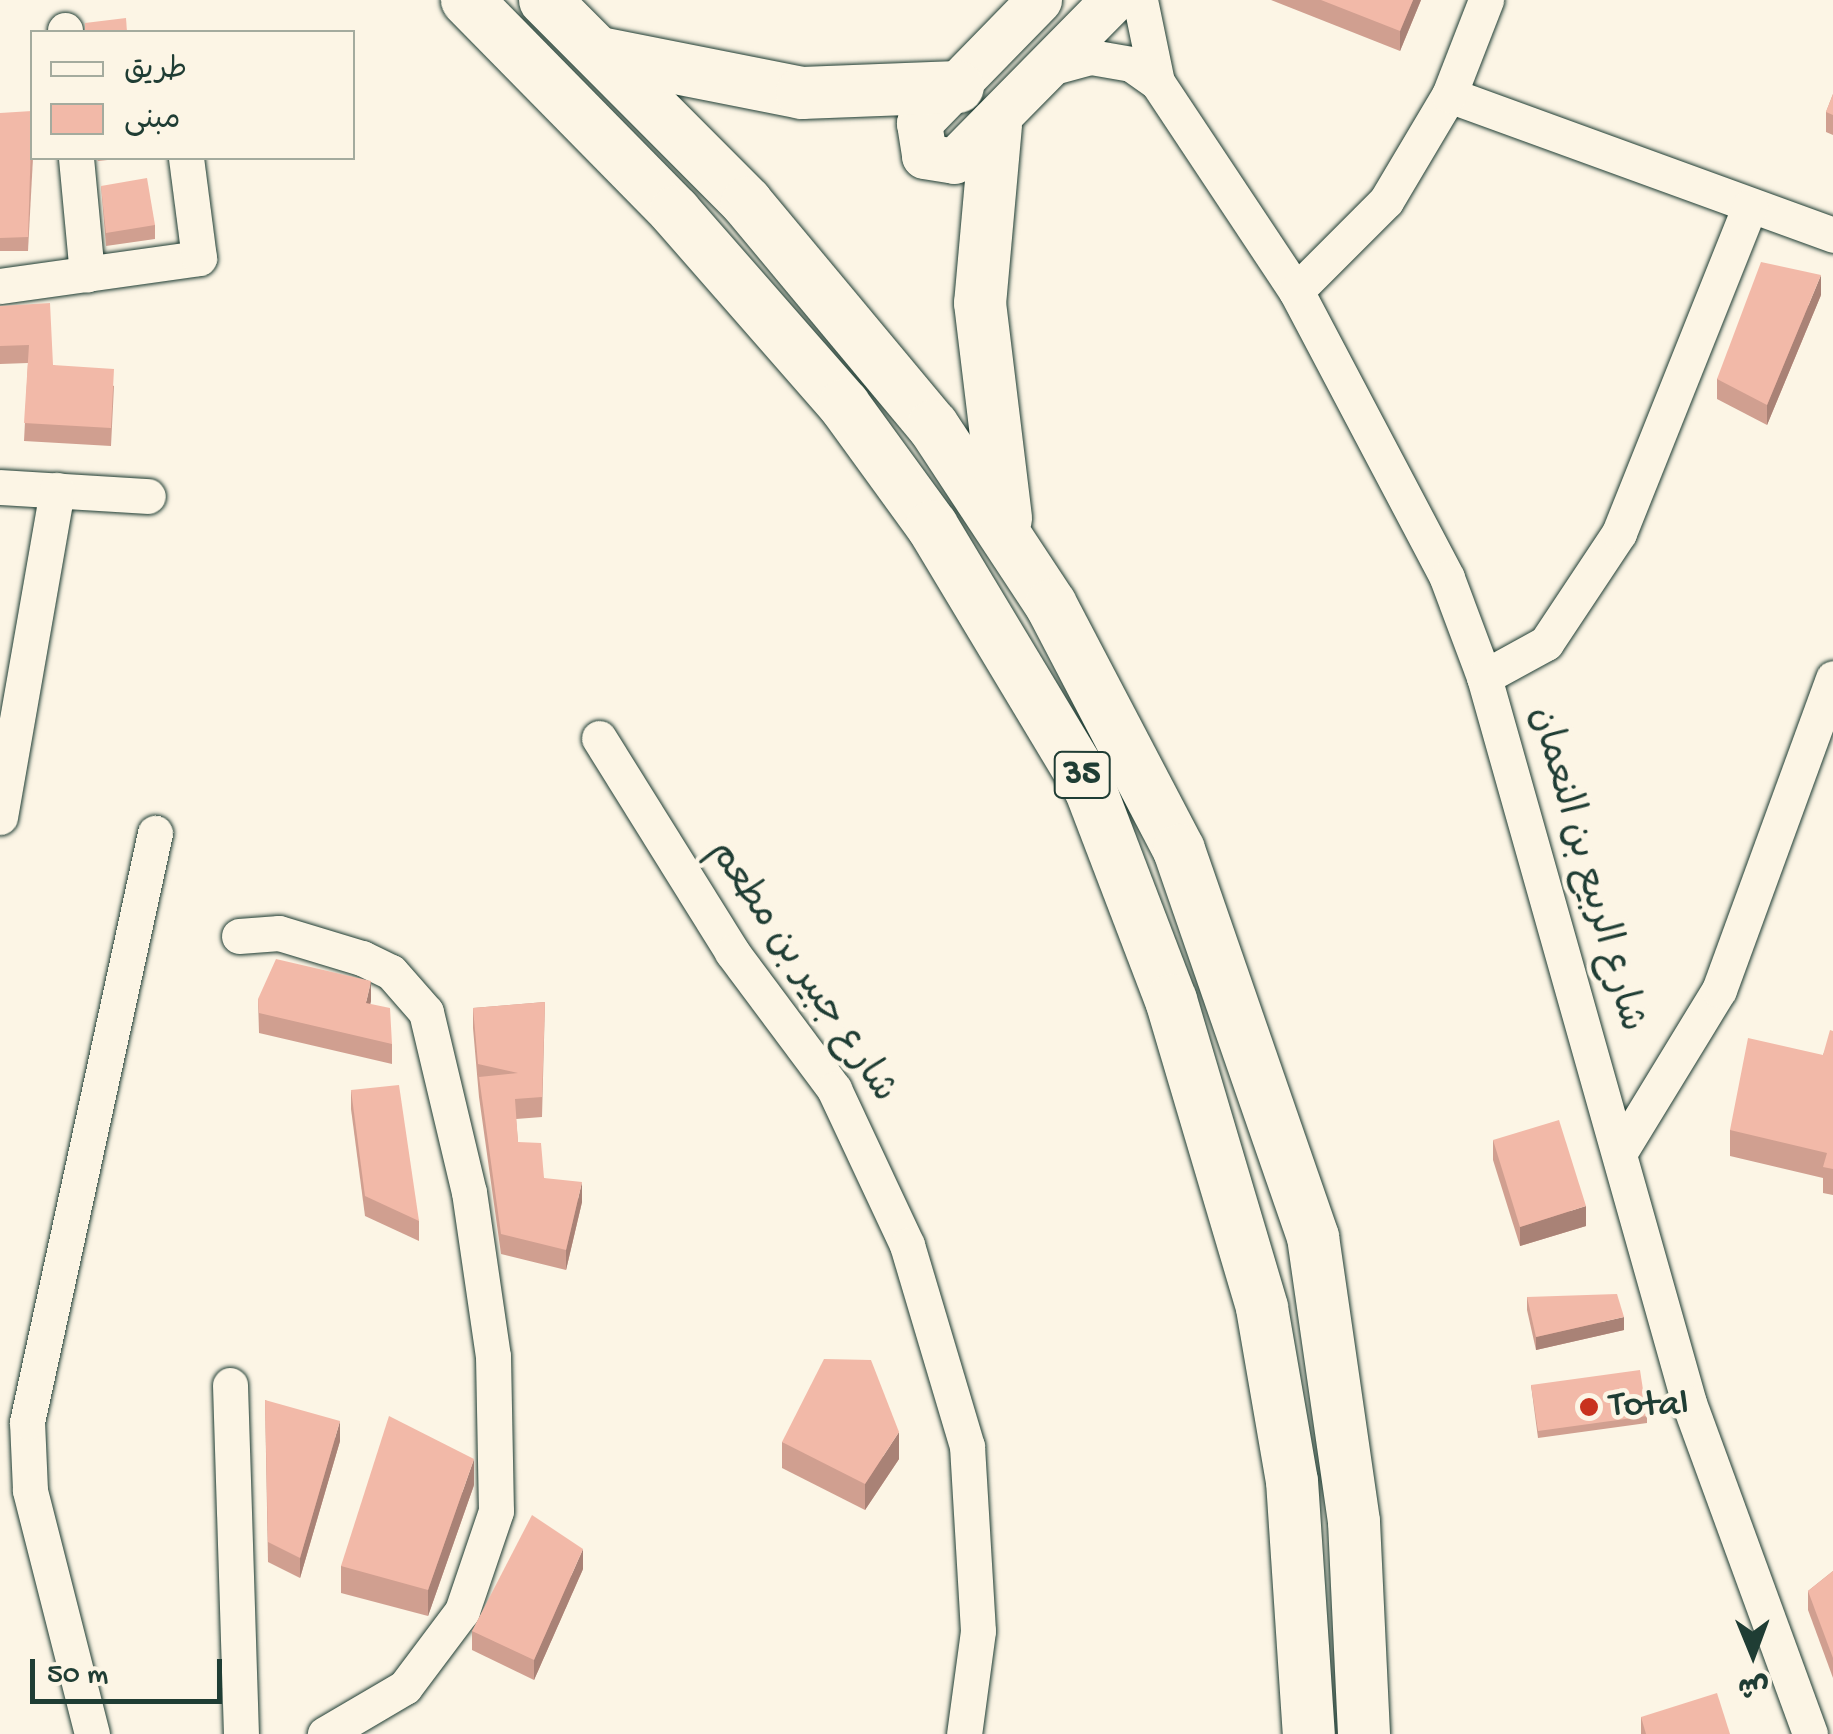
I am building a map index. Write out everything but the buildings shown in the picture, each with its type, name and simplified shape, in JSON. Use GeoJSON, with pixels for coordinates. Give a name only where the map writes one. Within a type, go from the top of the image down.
{"type":"FeatureCollection","features":[{"type":"Feature","properties":{"kind":"highway","name":"35"},"geometry":{"type":"LineString","coordinates":[[468,0],[675,212],[844,405],[932,526],[1091,791],[1171,1000],[1262,1308],[1294,1499],[1310,1734]]}},
{"type":"Feature","properties":{"kind":"highway","name":"35"},"geometry":{"type":"LineString","coordinates":[[545,0],[600,53],[861,334],[1011,544],[1112,711],[1179,850],[1313,1237],[1354,1522],[1364,1734]]}},
{"type":"Feature","properties":{"kind":"highway"},"geometry":{"type":"LineString","coordinates":[[600,53],[802,93],[958,87]]}},
{"type":"Feature","properties":{"kind":"highway"},"geometry":{"type":"LineString","coordinates":[[996,125],[981,244],[982,363],[1011,544]]}},
{"type":"Feature","properties":{"kind":"main road"},"geometry":{"type":"LineString","coordinates":[[1039,0],[919,123],[924,156],[954,160],[1054,67],[1113,0]]}},
{"type":"Feature","properties":{"kind":"street","name":"شارع الربيع بن النعمان"},"geometry":{"type":"LineString","coordinates":[[1140,0],[1158,82],[1296,291],[1381,443],[1484,678],[1700,1438],[1810,1734]]}},
{"type":"Feature","properties":{"kind":"street"},"geometry":{"type":"LineString","coordinates":[[1296,291],[1386,201],[1449,95],[1486,0]]}},
{"type":"Feature","properties":{"kind":"street"},"geometry":{"type":"LineString","coordinates":[[1054,67],[1091,57],[1131,64],[1158,82]]}},
{"type":"Feature","properties":{"kind":"street"},"geometry":{"type":"LineString","coordinates":[[1449,95],[1833,235]]}},
{"type":"Feature","properties":{"kind":"street"},"geometry":{"type":"LineString","coordinates":[[76,160],[87,274]]}},
{"type":"Feature","properties":{"kind":"street"},"geometry":{"type":"LineString","coordinates":[[0,286],[199,258],[186,160]]}},
{"type":"Feature","properties":{"kind":"street"},"geometry":{"type":"LineString","coordinates":[[1484,678],[1546,643],[1619,532],[1750,206]]}},
{"type":"Feature","properties":{"kind":"street"},"geometry":{"type":"LineString","coordinates":[[0,487],[148,496]]}},
{"type":"Feature","properties":{"kind":"street"},"geometry":{"type":"LineString","coordinates":[[0,818],[57,490]]}},
{"type":"Feature","properties":{"kind":"street"},"geometry":{"type":"LineString","coordinates":[[1620,1152],[1719,990],[1833,678]]}},
{"type":"Feature","properties":{"kind":"street","name":"شارع جبير بن مطعم"},"geometry":{"type":"LineString","coordinates":[[599,738],[732,952],[834,1088],[907,1245],[969,1462],[978,1631],[964,1734]]}},
{"type":"Feature","properties":{"kind":"street"},"geometry":{"type":"LineString","coordinates":[[92,1734],[30,1490],[28,1422],[155,833]]}},
{"type":"Feature","properties":{"kind":"street"},"geometry":{"type":"LineString","coordinates":[[239,936],[307,938],[391,972],[426,1012],[464,1166],[493,1356],[498,1494],[484,1559],[437,1652],[405,1687],[325,1734]]}},
{"type":"Feature","properties":{"kind":"street"},"geometry":{"type":"LineString","coordinates":[[230,1385],[241,1734]]}},
{"type":"Feature","properties":{"kind":"place","name":"Total"},"geometry":{"type":"Point","coordinates":[1589,1407]}}]}
